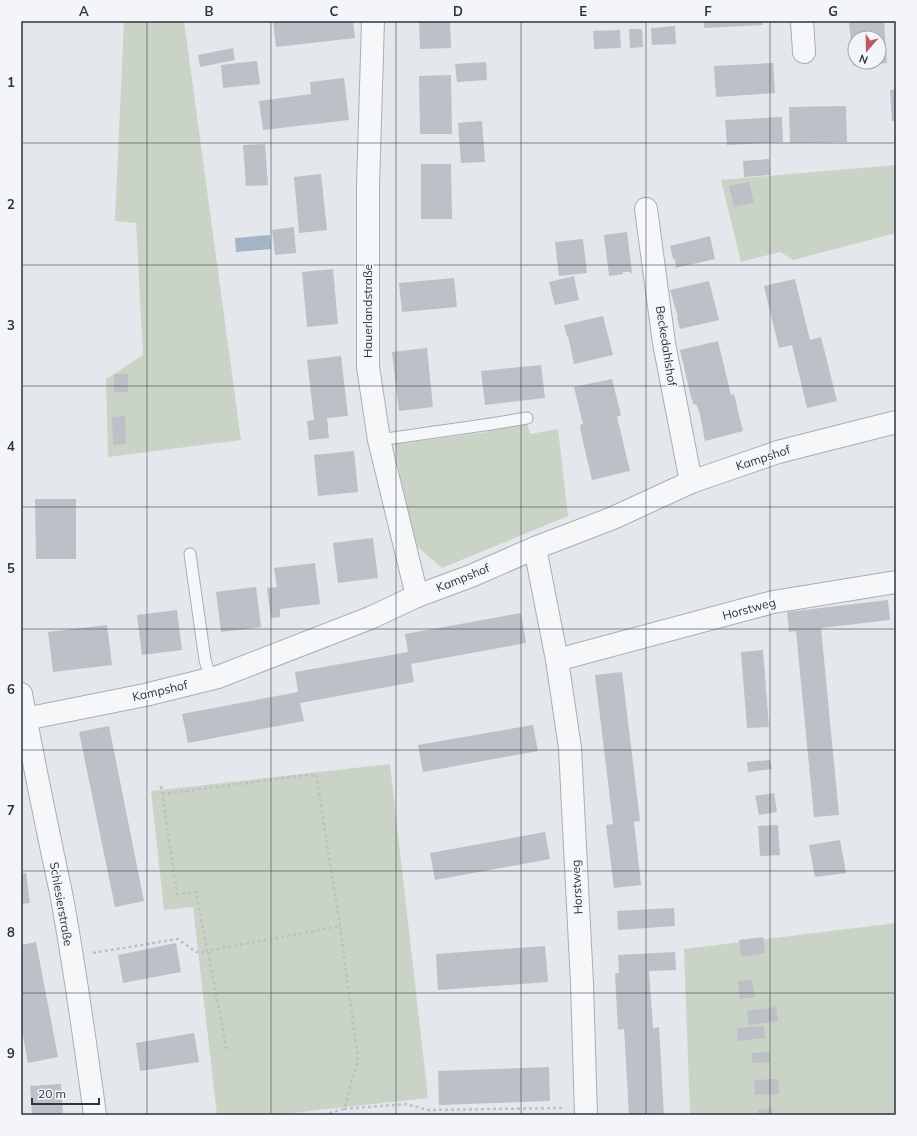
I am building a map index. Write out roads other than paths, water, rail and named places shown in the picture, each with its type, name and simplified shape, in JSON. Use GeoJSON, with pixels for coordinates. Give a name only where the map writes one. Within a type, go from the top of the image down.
{"type":"FeatureCollection","features":[{"type":"Feature","properties":{"kind":"street","name":"Hauerlandstraße"},"geometry":{"type":"LineString","coordinates":[[373,21],[368,186],[368,366],[379,440],[417,596]]}},
{"type":"Feature","properties":{"kind":"street"},"geometry":{"type":"LineString","coordinates":[[802,21],[804,52]]}},
{"type":"Feature","properties":{"kind":"street","name":"Beckedahlshof"},"geometry":{"type":"LineString","coordinates":[[646,209],[664,343],[691,482]]}},
{"type":"Feature","properties":{"kind":"street","name":"Kampshof"},"geometry":{"type":"LineString","coordinates":[[25,719],[145,695],[211,679],[370,618],[417,596],[471,576],[535,548],[613,518],[691,482],[778,452],[896,422]]}},
{"type":"Feature","properties":{"kind":"street","name":"Horstweg"},"geometry":{"type":"LineString","coordinates":[[535,548],[558,660],[570,748],[582,984],[586,1111]]}},
{"type":"Feature","properties":{"kind":"street","name":"Horstweg"},"geometry":{"type":"LineString","coordinates":[[558,660],[773,602],[896,582]]}},
{"type":"Feature","properties":{"kind":"street","name":"Schlesierstraße"},"geometry":{"type":"LineString","coordinates":[[21,694],[35,772],[61,894],[83,1028],[95,1115]]}},
{"type":"Feature","properties":{"kind":"lane"},"geometry":{"type":"LineString","coordinates":[[379,440],[527,418]]}},
{"type":"Feature","properties":{"kind":"lane"},"geometry":{"type":"LineString","coordinates":[[190,554],[205,660],[211,679]]}},
{"type":"Feature","properties":{"kind":"water"},"geometry":{"type":"Polygon","coordinates":[[[270,235],[271,249],[236,252],[235,238],[270,235]]]}}]}
